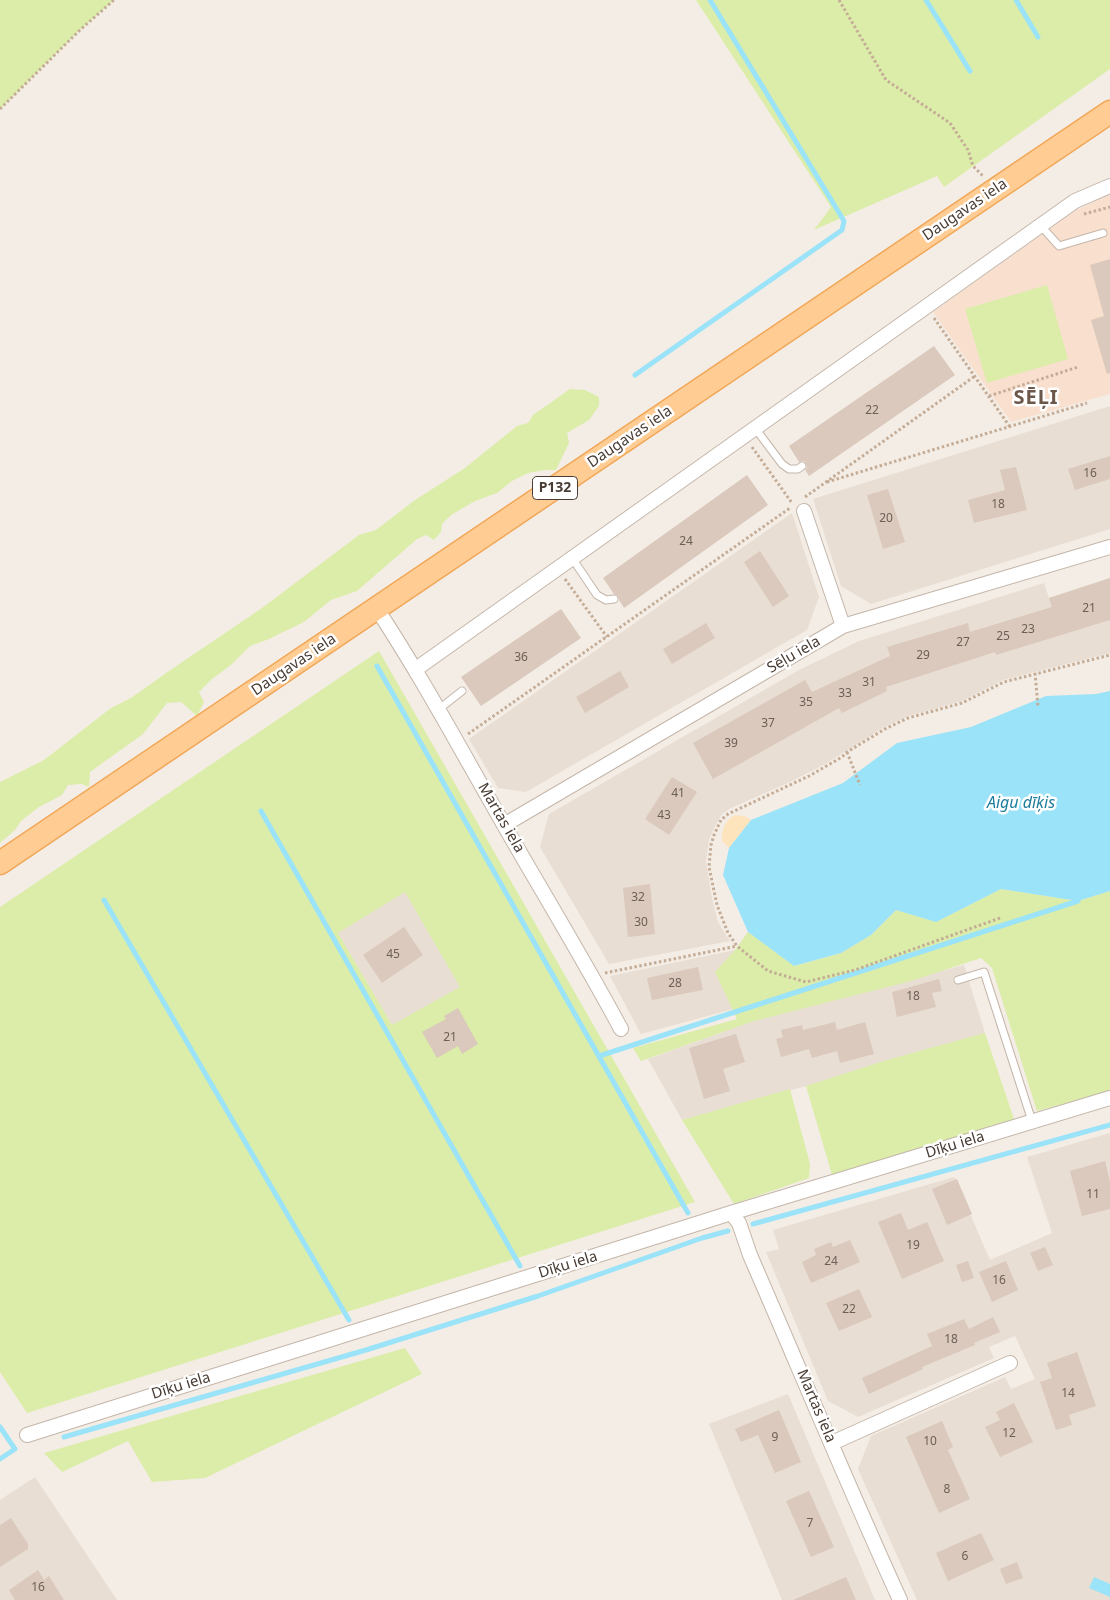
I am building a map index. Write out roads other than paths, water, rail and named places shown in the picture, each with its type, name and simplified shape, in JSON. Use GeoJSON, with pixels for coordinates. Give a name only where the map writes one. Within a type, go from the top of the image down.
{"type":"FeatureCollection","features":[{"type":"Feature","properties":{"kind":"main road","name":"Daugavas iela"},"geometry":{"type":"LineString","coordinates":[[0,863],[1110,112]]}},
{"type":"Feature","properties":{"kind":"street"},"geometry":{"type":"LineString","coordinates":[[416,669],[1075,201],[1110,186]]}},
{"type":"Feature","properties":{"kind":"street"},"geometry":{"type":"LineString","coordinates":[[802,505],[843,626]]}},
{"type":"Feature","properties":{"kind":"street","name":"Sēļu iela"},"geometry":{"type":"LineString","coordinates":[[504,825],[843,626],[1110,547]]}},
{"type":"Feature","properties":{"kind":"street","name":"Martas iela"},"geometry":{"type":"LineString","coordinates":[[378,608],[416,669],[592,975],[621,1029]]}},
{"type":"Feature","properties":{"kind":"street","name":"Dīķu iela"},"geometry":{"type":"LineString","coordinates":[[27,1435],[731,1213],[1110,1098]]}},
{"type":"Feature","properties":{"kind":"street","name":"Martas iela"},"geometry":{"type":"LineString","coordinates":[[731,1213],[739,1223],[750,1255],[832,1442],[857,1505],[900,1600]]}},
{"type":"Feature","properties":{"kind":"street"},"geometry":{"type":"LineString","coordinates":[[832,1442],[1010,1363]]}},
{"type":"Feature","properties":{"kind":"lane"},"geometry":{"type":"LineString","coordinates":[[1041,226],[1059,246],[1103,233]]}},
{"type":"Feature","properties":{"kind":"lane"},"geometry":{"type":"LineString","coordinates":[[755,428],[782,464],[789,470],[798,469],[802,466]]}},
{"type":"Feature","properties":{"kind":"lane"},"geometry":{"type":"LineString","coordinates":[[572,558],[597,595],[606,600],[614,598]]}},
{"type":"Feature","properties":{"kind":"lane"},"geometry":{"type":"LineString","coordinates":[[439,709],[462,691]]}},
{"type":"Feature","properties":{"kind":"lane"},"geometry":{"type":"LineString","coordinates":[[958,980],[984,972],[1032,1121]]}},
{"type":"Feature","properties":{"kind":"water","name":"Aigu dīķis"},"geometry":{"type":"Polygon","coordinates":[[[1110,691],[1110,891],[1078,901],[1001,889],[936,922],[896,910],[871,935],[841,953],[794,966],[748,932],[723,875],[729,848],[751,820],[843,783],[897,743],[971,727],[1046,696],[1096,694],[1110,691]]]}},
{"type":"Feature","properties":{"kind":"water"},"geometry":{"type":"Polygon","coordinates":[[[1094,1577],[1110,1584],[1110,1597],[1089,1588],[1094,1577]]]}},
{"type":"Feature","properties":{"kind":"waterway"},"geometry":{"type":"LineString","coordinates":[[635,375],[842,230],[844,221],[710,0]]}},
{"type":"Feature","properties":{"kind":"waterway"},"geometry":{"type":"LineString","coordinates":[[926,0],[970,71]]}},
{"type":"Feature","properties":{"kind":"waterway"},"geometry":{"type":"LineString","coordinates":[[1016,0],[1038,37]]}},
{"type":"Feature","properties":{"kind":"waterway"},"geometry":{"type":"LineString","coordinates":[[377,666],[688,1213]]}},
{"type":"Feature","properties":{"kind":"waterway"},"geometry":{"type":"LineString","coordinates":[[261,811],[520,1266]]}},
{"type":"Feature","properties":{"kind":"waterway"},"geometry":{"type":"LineString","coordinates":[[104,900],[349,1320]]}},
{"type":"Feature","properties":{"kind":"waterway"},"geometry":{"type":"LineString","coordinates":[[599,1056],[1078,901]]}},
{"type":"Feature","properties":{"kind":"waterway"},"geometry":{"type":"LineString","coordinates":[[753,1224],[1110,1125]]}},
{"type":"Feature","properties":{"kind":"waterway"},"geometry":{"type":"LineString","coordinates":[[64,1437],[366,1350],[538,1296],[702,1238],[728,1231]]}},
{"type":"Feature","properties":{"kind":"waterway"},"geometry":{"type":"LineString","coordinates":[[0,1427],[15,1449],[0,1459]]}},
{"type":"Feature","properties":{"kind":"district","name":"SĒĻI"},"geometry":{"type":"Point","coordinates":[1036,398]}}]}
